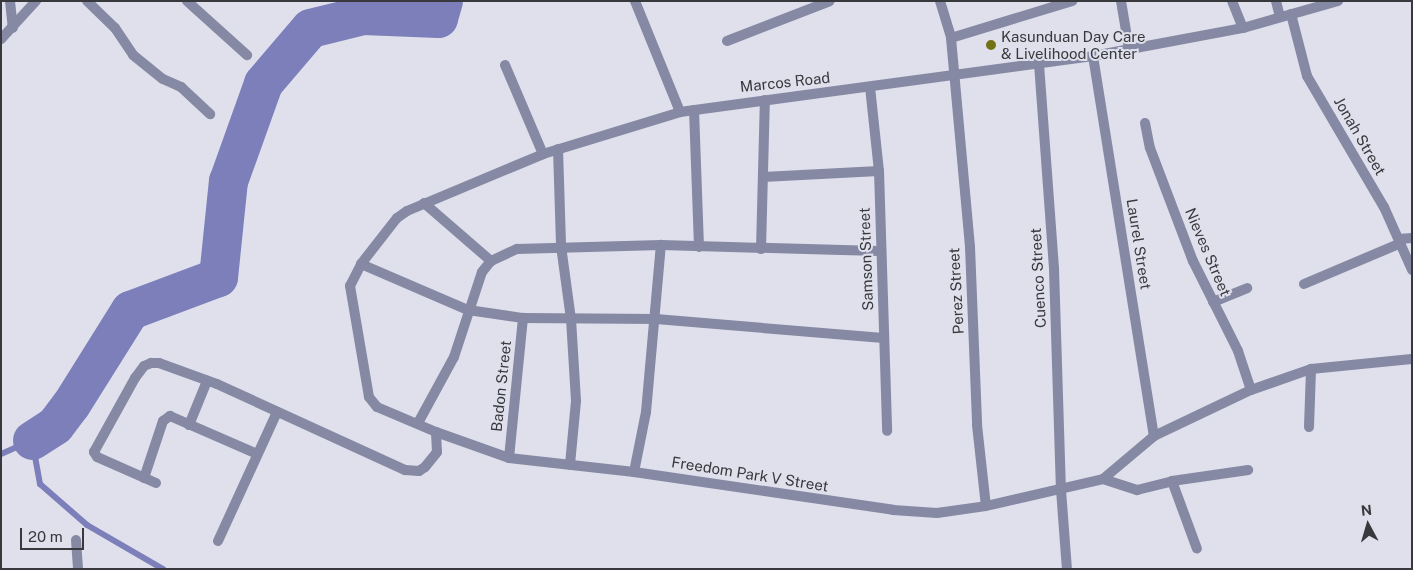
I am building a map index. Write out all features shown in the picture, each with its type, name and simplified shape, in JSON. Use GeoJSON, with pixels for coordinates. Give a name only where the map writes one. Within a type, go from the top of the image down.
{"type":"FeatureCollection","features":[{"type":"Feature","properties":{"kind":"street"},"geometry":{"type":"LineString","coordinates":[[10,1],[13,28]]}},
{"type":"Feature","properties":{"kind":"street"},"geometry":{"type":"LineString","coordinates":[[1,39],[36,1]]}},
{"type":"Feature","properties":{"kind":"street"},"geometry":{"type":"LineString","coordinates":[[87,1],[115,28],[133,55],[164,79],[181,87],[210,114]]}},
{"type":"Feature","properties":{"kind":"street"},"geometry":{"type":"LineString","coordinates":[[187,1],[247,55]]}},
{"type":"Feature","properties":{"kind":"street"},"geometry":{"type":"LineString","coordinates":[[635,1],[680,112]]}},
{"type":"Feature","properties":{"kind":"street"},"geometry":{"type":"LineString","coordinates":[[727,41],[830,1]]}},
{"type":"Feature","properties":{"kind":"street","name":"Perez Street"},"geometry":{"type":"LineString","coordinates":[[940,1],[951,38],[970,247],[977,425],[986,506]]}},
{"type":"Feature","properties":{"kind":"street"},"geometry":{"type":"LineString","coordinates":[[951,38],[1072,1]]}},
{"type":"Feature","properties":{"kind":"street"},"geometry":{"type":"LineString","coordinates":[[1121,1],[1129,49]]}},
{"type":"Feature","properties":{"kind":"street"},"geometry":{"type":"LineString","coordinates":[[1232,1],[1244,28]]}},
{"type":"Feature","properties":{"kind":"street"},"geometry":{"type":"LineString","coordinates":[[1276,1],[1280,17]]}},
{"type":"Feature","properties":{"kind":"street","name":"Marcos Road"},"geometry":{"type":"LineString","coordinates":[[418,423],[377,407],[372,402],[350,286],[361,264],[397,218],[424,203],[543,154],[680,112],[1092,56],[1244,28],[1338,1]]}},
{"type":"Feature","properties":{"kind":"street","name":"Jonah Street"},"geometry":{"type":"LineString","coordinates":[[1291,14],[1307,76],[1400,241],[1412,270]]}},
{"type":"Feature","properties":{"kind":"street","name":"Laurel Street"},"geometry":{"type":"LineString","coordinates":[[1092,56],[1154,436]]}},
{"type":"Feature","properties":{"kind":"street","name":"Cuenco Street"},"geometry":{"type":"LineString","coordinates":[[1039,64],[1054,270],[1061,490],[1067,569]]}},
{"type":"Feature","properties":{"kind":"street"},"geometry":{"type":"LineString","coordinates":[[504,65],[543,154]]}},
{"type":"Feature","properties":{"kind":"street","name":"Samson Street"},"geometry":{"type":"LineString","coordinates":[[870,87],[879,172],[879,251],[887,430]]}},
{"type":"Feature","properties":{"kind":"street"},"geometry":{"type":"LineString","coordinates":[[761,249],[765,100]]}},
{"type":"Feature","properties":{"kind":"street"},"geometry":{"type":"LineString","coordinates":[[694,110],[699,247]]}},
{"type":"Feature","properties":{"kind":"street","name":"Nieves Street"},"geometry":{"type":"LineString","coordinates":[[1145,123],[1166,191],[1193,261],[1238,351],[1251,390]]}},
{"type":"Feature","properties":{"kind":"street"},"geometry":{"type":"LineString","coordinates":[[558,149],[561,246],[571,319],[576,401],[570,465]]}},
{"type":"Feature","properties":{"kind":"street"},"geometry":{"type":"LineString","coordinates":[[763,177],[879,172]]}},
{"type":"Feature","properties":{"kind":"street"},"geometry":{"type":"LineString","coordinates":[[424,203],[491,261]]}},
{"type":"Feature","properties":{"kind":"street"},"geometry":{"type":"LineString","coordinates":[[1304,284],[1400,241],[1412,238]]}},
{"type":"Feature","properties":{"kind":"street"},"geometry":{"type":"LineString","coordinates":[[634,472],[646,412],[662,245]]}},
{"type":"Feature","properties":{"kind":"street"},"geometry":{"type":"LineString","coordinates":[[418,423],[454,357],[482,272],[491,261],[517,249],[561,246],[662,245],[879,251]]}},
{"type":"Feature","properties":{"kind":"street"},"geometry":{"type":"LineString","coordinates":[[361,264],[468,310],[523,318],[656,319],[883,338]]}},
{"type":"Feature","properties":{"kind":"street"},"geometry":{"type":"LineString","coordinates":[[1213,302],[1247,288]]}},
{"type":"Feature","properties":{"kind":"street","name":"Badon Street"},"geometry":{"type":"LineString","coordinates":[[509,458],[523,318]]}},
{"type":"Feature","properties":{"kind":"street"},"geometry":{"type":"LineString","coordinates":[[1103,479],[1154,436],[1251,390],[1311,369],[1412,358]]}},
{"type":"Feature","properties":{"kind":"street"},"geometry":{"type":"LineString","coordinates":[[156,483],[94,455],[135,378],[144,366],[159,363],[207,381],[352,448],[412,471],[419,471],[437,452],[436,432]]}},
{"type":"Feature","properties":{"kind":"street"},"geometry":{"type":"LineString","coordinates":[[1309,427],[1311,369]]}},
{"type":"Feature","properties":{"kind":"street"},"geometry":{"type":"LineString","coordinates":[[189,425],[207,381]]}},
{"type":"Feature","properties":{"kind":"street"},"geometry":{"type":"LineString","coordinates":[[218,540],[277,412]]}},
{"type":"Feature","properties":{"kind":"street"},"geometry":{"type":"LineString","coordinates":[[144,478],[166,418],[189,425],[257,454]]}},
{"type":"Feature","properties":{"kind":"street","name":"Freedom Park V Street"},"geometry":{"type":"LineString","coordinates":[[418,423],[436,432],[509,458],[634,472],[894,510],[937,513],[986,506],[1103,479]]}},
{"type":"Feature","properties":{"kind":"street"},"geometry":{"type":"LineString","coordinates":[[1103,479],[1137,490],[1172,481],[1248,470]]}},
{"type":"Feature","properties":{"kind":"street"},"geometry":{"type":"LineString","coordinates":[[1172,481],[1197,549]]}},
{"type":"Feature","properties":{"kind":"street"},"geometry":{"type":"LineString","coordinates":[[76,540],[78,569]]}},
{"type":"Feature","properties":{"kind":"waterway"},"geometry":{"type":"LineString","coordinates":[[32,440],[55,425],[71,404],[130,310],[218,277],[228,181],[263,83],[310,28],[363,15],[438,18],[443,1]]}},
{"type":"Feature","properties":{"kind":"waterway"},"geometry":{"type":"LineString","coordinates":[[1,454],[32,440],[40,484],[87,525],[163,569]]}},
{"type":"Feature","properties":{"kind":"place","name":"Kasunduan Day Care & Livelihood Center"},"geometry":{"type":"Point","coordinates":[991,45]}}]}
